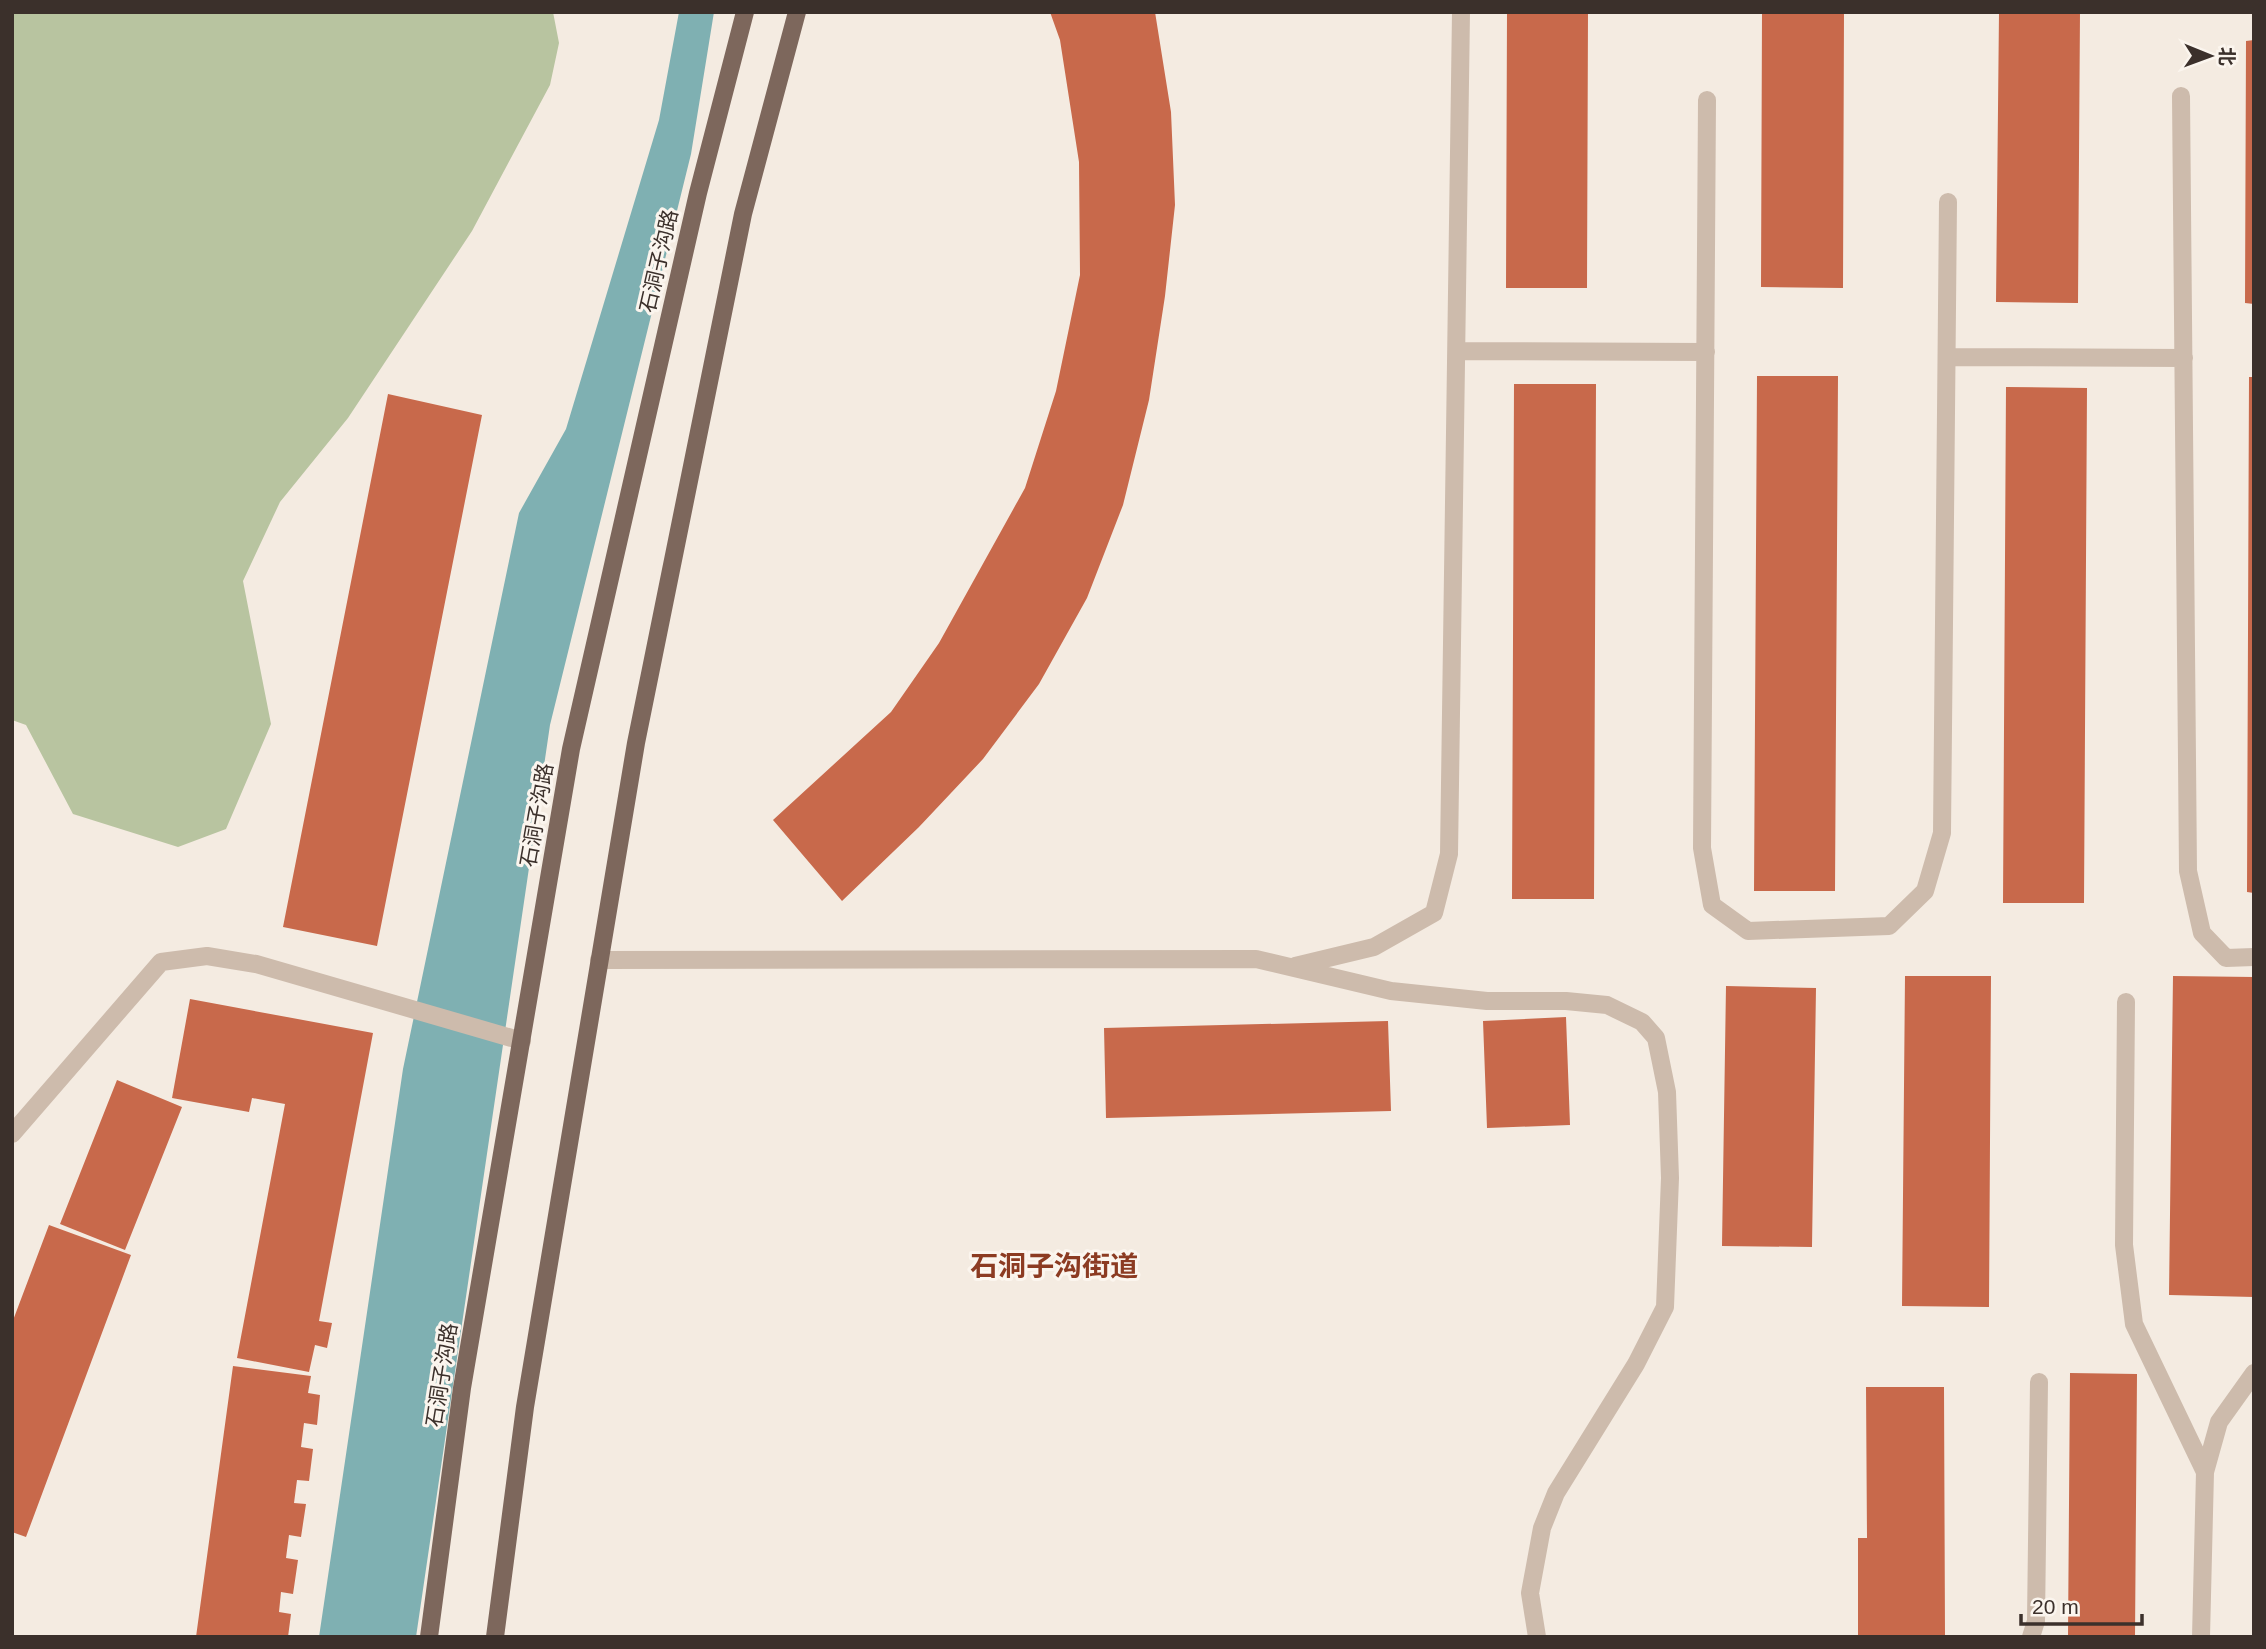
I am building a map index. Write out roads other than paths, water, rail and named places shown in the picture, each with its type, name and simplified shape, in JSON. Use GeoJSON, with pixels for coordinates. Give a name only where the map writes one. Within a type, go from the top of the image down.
{"type":"FeatureCollection","features":[{"type":"Feature","properties":{"kind":"main road","name":"石洞子沟路"},"geometry":{"type":"LineString","coordinates":[[429,1637],[462,1388],[516,1039],[571,749],[698,193],[745,12]]}},
{"type":"Feature","properties":{"kind":"main road"},"geometry":{"type":"LineString","coordinates":[[495,1637],[525,1407],[636,743],[743,214],[797,12]]}},
{"type":"Feature","properties":{"kind":"street"},"geometry":{"type":"LineString","coordinates":[[1290,967],[1374,947],[1434,913],[1449,855],[1461,12]]}},
{"type":"Feature","properties":{"kind":"street"},"geometry":{"type":"LineString","coordinates":[[2181,96],[2188,871],[2202,933],[2226,958],[2254,957]]}},
{"type":"Feature","properties":{"kind":"street"},"geometry":{"type":"LineString","coordinates":[[1707,100],[1702,848],[1712,905],[1748,931],[1889,926],[1925,891],[1942,833],[1948,202]]}},
{"type":"Feature","properties":{"kind":"street"},"geometry":{"type":"LineString","coordinates":[[1457,351],[1706,352]]}},
{"type":"Feature","properties":{"kind":"street"},"geometry":{"type":"LineString","coordinates":[[1947,357],[2183,358]]}},
{"type":"Feature","properties":{"kind":"street"},"geometry":{"type":"LineString","coordinates":[[14,1129],[161,962],[207,956],[256,964],[516,1039]]}},
{"type":"Feature","properties":{"kind":"street"},"geometry":{"type":"LineString","coordinates":[[599,960],[1256,959],[1391,991],[1487,1001],[1566,1001],[1606,1005],[1642,1022],[1656,1038],[1667,1092],[1670,1178],[1665,1307],[1636,1364],[1556,1493],[1542,1528],[1530,1593],[1537,1637]]}},
{"type":"Feature","properties":{"kind":"street"},"geometry":{"type":"LineString","coordinates":[[2126,1002],[2123,1245],[2134,1324],[2205,1472]]}},
{"type":"Feature","properties":{"kind":"street"},"geometry":{"type":"LineString","coordinates":[[2202,1637],[2205,1472],[2219,1422],[2254,1373]]}},
{"type":"Feature","properties":{"kind":"street"},"geometry":{"type":"LineString","coordinates":[[2031,1637],[2036,1621],[2039,1382]]}},
{"type":"Feature","properties":{"kind":"water"},"geometry":{"type":"Polygon","coordinates":[[[679,12],[714,12],[691,154],[550,725],[416,1637],[319,1637],[403,1069],[519,513],[566,429],[659,120],[679,12]]]}},
{"type":"Feature","properties":{"kind":"district","name":"石洞子沟街道"},"geometry":{"type":"Point","coordinates":[1054,1266]}}]}
